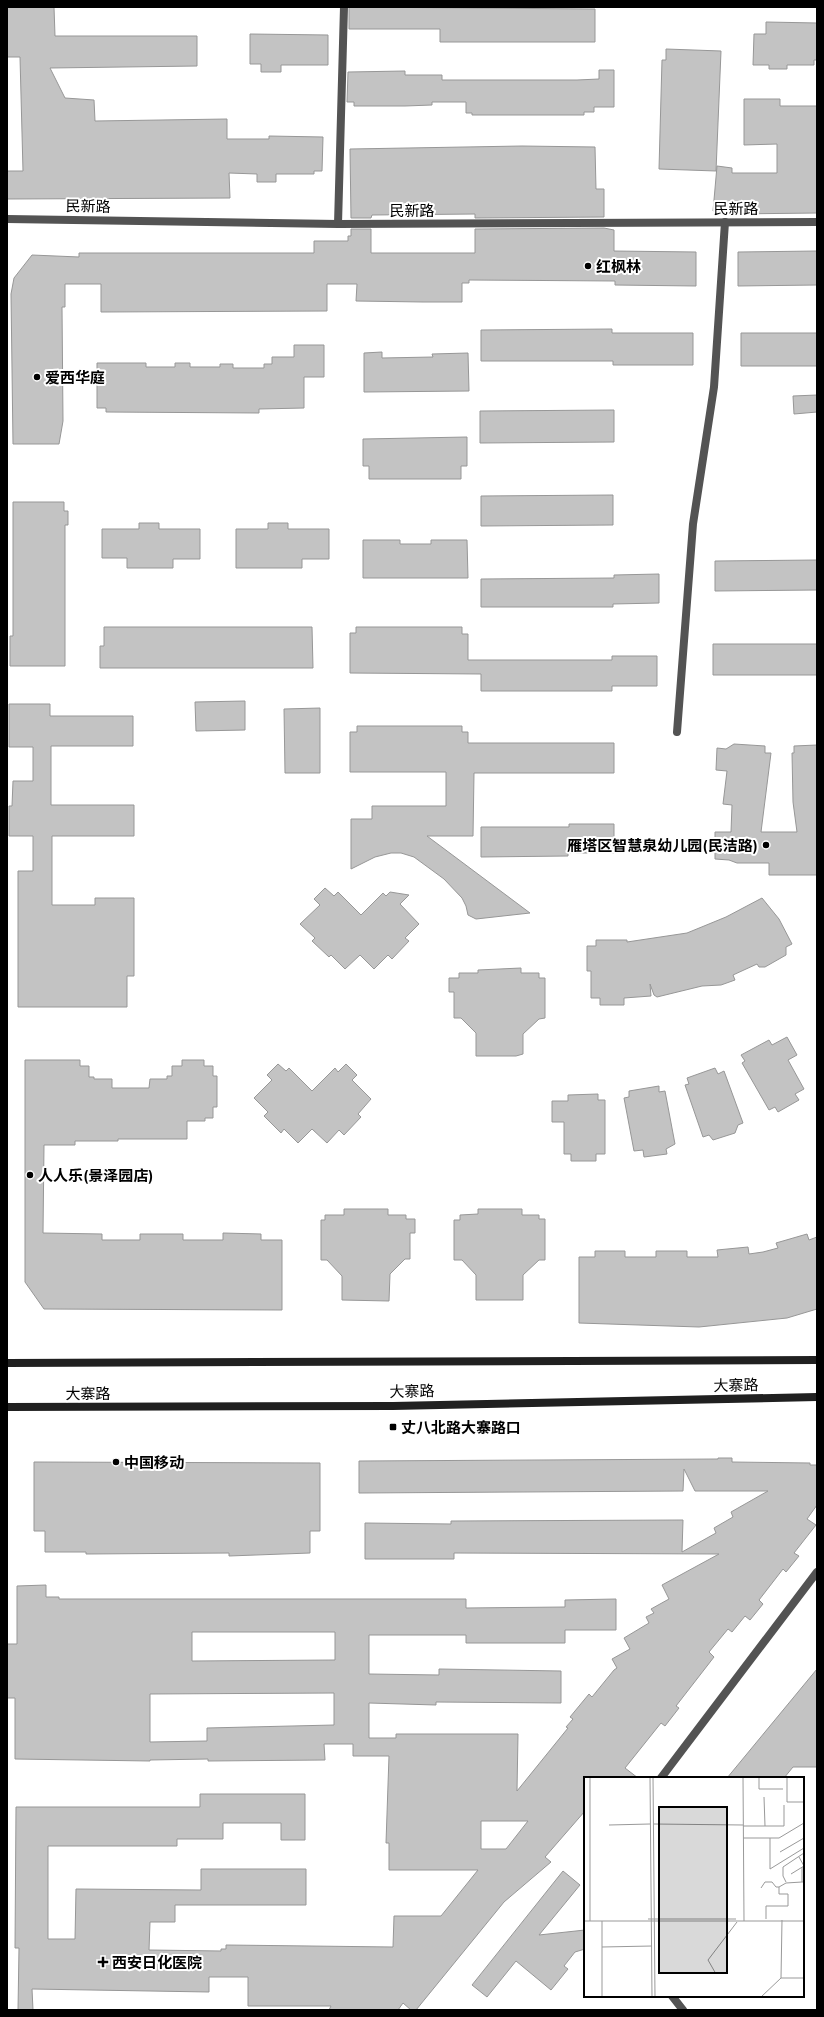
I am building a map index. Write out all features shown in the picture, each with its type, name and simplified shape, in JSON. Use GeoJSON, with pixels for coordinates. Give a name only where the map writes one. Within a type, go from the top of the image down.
{"type":"FeatureCollection","features":[{"type":"Feature","properties":{"kind":"main road","name":"大寨路"},"geometry":{"type":"LineString","coordinates":[[7,1363],[817,1360]]}},
{"type":"Feature","properties":{"kind":"main road","name":"大寨路"},"geometry":{"type":"LineString","coordinates":[[7,1407],[393,1406],[817,1397]]}},
{"type":"Feature","properties":{"kind":"street"},"geometry":{"type":"LineString","coordinates":[[338,224],[344,7]]}},
{"type":"Feature","properties":{"kind":"street","name":"民新路"},"geometry":{"type":"LineString","coordinates":[[7,219],[338,224],[817,222]]}},
{"type":"Feature","properties":{"kind":"street"},"geometry":{"type":"LineString","coordinates":[[677,732],[693,524],[714,387],[726,222]]}},
{"type":"Feature","properties":{"kind":"street"},"geometry":{"type":"LineString","coordinates":[[662,1777],[817,1572]]}},
{"type":"Feature","properties":{"kind":"street"},"geometry":{"type":"LineString","coordinates":[[673,1997],[683,2010]]}},
{"type":"Feature","properties":{"kind":"building"},"geometry":{"type":"Polygon","coordinates":[[[7,7],[54,7],[55,36],[197,36],[197,66],[50,68],[65,98],[94,100],[95,121],[227,119],[227,139],[269,139],[269,136],[323,137],[322,171],[314,171],[314,174],[276,174],[276,182],[257,182],[257,174],[229,173],[230,198],[7,199],[7,171],[23,171],[20,57],[7,57],[7,7]]]}},
{"type":"Feature","properties":{"kind":"building"},"geometry":{"type":"Polygon","coordinates":[[[349,7],[595,9],[595,42],[440,42],[440,29],[349,29],[349,7]]]}},
{"type":"Feature","properties":{"kind":"building"},"geometry":{"type":"Polygon","coordinates":[[[766,22],[817,23],[817,60],[814,60],[814,65],[787,65],[787,69],[769,69],[769,65],[753,65],[754,34],[766,34],[766,22]]]}},
{"type":"Feature","properties":{"kind":"building"},"geometry":{"type":"Polygon","coordinates":[[[250,34],[328,35],[328,65],[281,65],[281,72],[261,72],[261,64],[250,64],[250,34]]]}},
{"type":"Feature","properties":{"kind":"building"},"geometry":{"type":"Polygon","coordinates":[[[666,49],[721,51],[716,171],[659,169],[662,60],[666,60],[666,49]]]}},
{"type":"Feature","properties":{"kind":"building"},"geometry":{"type":"Polygon","coordinates":[[[599,70],[614,70],[614,107],[594,107],[594,112],[584,112],[584,115],[472,115],[472,113],[466,113],[466,102],[432,102],[432,105],[405,106],[354,106],[354,102],[347,102],[348,72],[405,71],[405,75],[442,75],[442,80],[577,80],[599,79],[599,70]]]}},
{"type":"Feature","properties":{"kind":"building"},"geometry":{"type":"Polygon","coordinates":[[[744,99],[780,99],[780,106],[817,106],[817,213],[733,214],[713,211],[717,166],[732,168],[732,173],[777,173],[777,144],[744,145],[744,99]]]}},
{"type":"Feature","properties":{"kind":"building"},"geometry":{"type":"Polygon","coordinates":[[[522,146],[595,147],[596,189],[604,189],[604,217],[475,218],[475,214],[372,215],[371,218],[351,218],[350,149],[522,146]]]}},
{"type":"Feature","properties":{"kind":"building"},"geometry":{"type":"Polygon","coordinates":[[[604,228],[614,230],[614,251],[696,252],[696,286],[615,285],[615,281],[469,280],[469,283],[462,283],[462,302],[423,302],[356,301],[357,284],[327,284],[327,311],[101,312],[101,284],[65,284],[65,307],[62,307],[63,421],[59,444],[13,444],[11,294],[14,278],[32,255],[79,257],[79,253],[314,253],[314,241],[348,241],[348,236],[351,236],[351,229],[371,229],[371,253],[475,253],[475,229],[604,228]]]}},
{"type":"Feature","properties":{"kind":"building"},"geometry":{"type":"Polygon","coordinates":[[[817,251],[817,285],[738,286],[738,252],[817,251]]]}},
{"type":"Feature","properties":{"kind":"building"},"geometry":{"type":"Polygon","coordinates":[[[612,329],[612,333],[693,333],[693,365],[613,365],[613,361],[481,361],[481,330],[612,329]]]}},
{"type":"Feature","properties":{"kind":"building"},"geometry":{"type":"Polygon","coordinates":[[[741,333],[817,333],[817,366],[741,366],[741,333]]]}},
{"type":"Feature","properties":{"kind":"building"},"geometry":{"type":"Polygon","coordinates":[[[294,345],[324,345],[324,377],[304,377],[304,408],[259,409],[259,413],[106,412],[106,408],[97,408],[97,363],[146,363],[146,367],[175,367],[175,363],[190,363],[190,367],[220,367],[220,364],[233,364],[233,368],[264,368],[264,364],[272,364],[272,357],[294,357],[294,345]]]}},
{"type":"Feature","properties":{"kind":"building"},"geometry":{"type":"Polygon","coordinates":[[[382,352],[382,358],[433,357],[432,354],[468,353],[469,391],[364,392],[364,353],[382,352]]]}},
{"type":"Feature","properties":{"kind":"building"},"geometry":{"type":"Polygon","coordinates":[[[817,395],[817,412],[794,414],[793,396],[817,395]]]}},
{"type":"Feature","properties":{"kind":"building"},"geometry":{"type":"Polygon","coordinates":[[[614,410],[614,442],[480,443],[480,411],[614,410]]]}},
{"type":"Feature","properties":{"kind":"building"},"geometry":{"type":"Polygon","coordinates":[[[467,437],[467,466],[461,466],[461,479],[369,479],[369,466],[363,466],[363,439],[467,437]]]}},
{"type":"Feature","properties":{"kind":"building"},"geometry":{"type":"Polygon","coordinates":[[[613,495],[613,525],[481,526],[481,496],[613,495]]]}},
{"type":"Feature","properties":{"kind":"building"},"geometry":{"type":"Polygon","coordinates":[[[13,502],[64,502],[64,511],[68,511],[68,525],[65,525],[65,666],[10,666],[10,636],[13,636],[13,502]]]}},
{"type":"Feature","properties":{"kind":"building"},"geometry":{"type":"Polygon","coordinates":[[[139,523],[159,523],[159,529],[200,529],[200,559],[173,559],[173,568],[127,568],[127,558],[102,558],[102,529],[139,529],[139,523]]]}},
{"type":"Feature","properties":{"kind":"building"},"geometry":{"type":"Polygon","coordinates":[[[268,523],[288,523],[288,529],[329,529],[329,559],[302,559],[302,568],[236,568],[236,529],[268,529],[268,523]]]}},
{"type":"Feature","properties":{"kind":"building"},"geometry":{"type":"Polygon","coordinates":[[[363,540],[400,540],[400,544],[431,544],[431,540],[467,540],[468,578],[363,578],[363,540]]]}},
{"type":"Feature","properties":{"kind":"building"},"geometry":{"type":"Polygon","coordinates":[[[817,560],[817,590],[715,591],[715,561],[817,560]]]}},
{"type":"Feature","properties":{"kind":"building"},"geometry":{"type":"Polygon","coordinates":[[[659,574],[659,603],[613,604],[613,607],[481,607],[481,579],[614,578],[614,575],[659,574]]]}},
{"type":"Feature","properties":{"kind":"building"},"geometry":{"type":"Polygon","coordinates":[[[104,627],[312,627],[313,668],[100,668],[100,646],[104,646],[104,627]]]}},
{"type":"Feature","properties":{"kind":"building"},"geometry":{"type":"Polygon","coordinates":[[[356,627],[462,627],[462,634],[468,634],[468,660],[612,660],[612,656],[657,656],[657,686],[612,686],[612,691],[481,691],[481,674],[350,673],[350,633],[356,633],[356,627]]]}},
{"type":"Feature","properties":{"kind":"building"},"geometry":{"type":"Polygon","coordinates":[[[713,644],[817,644],[817,675],[713,675],[713,644]]]}},
{"type":"Feature","properties":{"kind":"building"},"geometry":{"type":"Polygon","coordinates":[[[245,701],[245,730],[196,731],[195,702],[245,701]]]}},
{"type":"Feature","properties":{"kind":"building"},"geometry":{"type":"Polygon","coordinates":[[[9,704],[50,704],[50,716],[133,716],[133,746],[51,746],[51,805],[134,805],[134,836],[52,836],[52,905],[95,905],[95,898],[134,898],[134,976],[127,976],[127,1007],[18,1007],[18,871],[33,871],[33,836],[9,836],[9,806],[12,806],[13,781],[33,781],[33,747],[9,747],[9,704]]]}},
{"type":"Feature","properties":{"kind":"building"},"geometry":{"type":"Polygon","coordinates":[[[320,708],[320,773],[285,773],[284,709],[320,708]]]}},
{"type":"Feature","properties":{"kind":"building"},"geometry":{"type":"Polygon","coordinates":[[[357,726],[462,726],[462,732],[468,732],[468,743],[614,743],[614,773],[474,773],[473,836],[427,836],[530,913],[476,919],[468,915],[462,898],[444,879],[414,857],[401,853],[391,853],[375,857],[351,869],[351,819],[372,819],[372,806],[446,806],[446,772],[350,772],[350,732],[357,732],[357,726]]]}},
{"type":"Feature","properties":{"kind":"building"},"geometry":{"type":"Polygon","coordinates":[[[734,744],[765,746],[765,753],[771,753],[761,832],[797,832],[793,802],[792,753],[794,753],[794,746],[817,745],[817,875],[769,875],[769,863],[737,863],[729,860],[715,859],[715,832],[731,832],[732,805],[723,804],[727,771],[716,770],[717,748],[726,749],[734,744]]]}},
{"type":"Feature","properties":{"kind":"building"},"geometry":{"type":"Polygon","coordinates":[[[569,824],[614,824],[614,853],[568,853],[568,856],[481,857],[481,827],[569,827],[569,824]]]}},
{"type":"Feature","properties":{"kind":"building"},"geometry":{"type":"Polygon","coordinates":[[[325,888],[334,896],[338,892],[361,915],[383,893],[386,896],[390,892],[409,895],[400,904],[419,924],[405,938],[409,941],[392,959],[388,955],[374,969],[360,955],[345,969],[331,955],[329,957],[312,941],[315,938],[300,924],[320,905],[314,899],[325,888]]]}},
{"type":"Feature","properties":{"kind":"building"},"geometry":{"type":"Polygon","coordinates":[[[762,898],[779,919],[792,944],[786,947],[786,955],[765,967],[759,967],[757,964],[733,975],[735,980],[721,985],[702,986],[657,997],[654,995],[650,984],[651,996],[624,998],[624,1005],[600,1005],[600,998],[591,998],[591,971],[587,971],[587,946],[596,946],[596,940],[627,940],[627,942],[687,933],[726,917],[762,898]]]}},
{"type":"Feature","properties":{"kind":"building"},"geometry":{"type":"Polygon","coordinates":[[[521,968],[521,973],[539,973],[539,978],[545,978],[545,1018],[539,1019],[523,1034],[523,1054],[516,1056],[476,1056],[476,1033],[461,1018],[454,1018],[454,992],[449,992],[449,978],[459,978],[459,973],[478,973],[478,970],[521,968]]]}},
{"type":"Feature","properties":{"kind":"building"},"geometry":{"type":"Polygon","coordinates":[[[787,1037],[797,1055],[788,1060],[804,1089],[795,1094],[799,1100],[778,1112],[775,1107],[769,1110],[742,1063],[745,1061],[741,1055],[769,1040],[772,1045],[787,1037]]]}},
{"type":"Feature","properties":{"kind":"building"},"geometry":{"type":"Polygon","coordinates":[[[25,1060],[80,1060],[80,1066],[89,1066],[89,1077],[94,1077],[94,1079],[112,1079],[112,1088],[149,1088],[150,1079],[167,1079],[167,1076],[172,1076],[172,1066],[182,1066],[182,1060],[204,1060],[204,1066],[213,1066],[213,1076],[217,1076],[217,1107],[213,1107],[213,1118],[205,1118],[205,1121],[187,1121],[187,1139],[118,1139],[118,1141],[75,1141],[75,1145],[44,1145],[43,1233],[102,1234],[102,1240],[140,1240],[140,1234],[183,1234],[183,1240],[223,1240],[223,1233],[261,1234],[261,1240],[282,1240],[282,1310],[44,1309],[25,1282],[25,1060]]]}},
{"type":"Feature","properties":{"kind":"building"},"geometry":{"type":"Polygon","coordinates":[[[278,1064],[286,1071],[289,1068],[312,1091],[335,1068],[338,1072],[346,1064],[357,1075],[352,1080],[371,1099],[358,1114],[361,1117],[344,1135],[339,1130],[327,1143],[312,1129],[298,1143],[284,1129],[281,1133],[264,1116],[268,1112],[254,1098],[272,1080],[267,1075],[278,1064]]]}},
{"type":"Feature","properties":{"kind":"building"},"geometry":{"type":"Polygon","coordinates":[[[715,1068],[718,1074],[724,1071],[743,1123],[738,1125],[735,1133],[713,1140],[709,1135],[703,1137],[685,1085],[689,1084],[687,1078],[715,1068]]]}},
{"type":"Feature","properties":{"kind":"building"},"geometry":{"type":"Polygon","coordinates":[[[659,1086],[659,1092],[665,1091],[675,1144],[666,1149],[667,1154],[644,1157],[643,1150],[634,1151],[624,1098],[629,1097],[629,1091],[659,1086]]]}},
{"type":"Feature","properties":{"kind":"building"},"geometry":{"type":"Polygon","coordinates":[[[598,1094],[598,1100],[605,1100],[605,1154],[596,1154],[596,1161],[571,1161],[571,1154],[564,1154],[564,1122],[552,1122],[552,1101],[568,1101],[568,1095],[598,1094]]]}},
{"type":"Feature","properties":{"kind":"building"},"geometry":{"type":"Polygon","coordinates":[[[344,1209],[388,1209],[388,1215],[406,1215],[406,1219],[415,1219],[415,1233],[410,1233],[410,1259],[405,1259],[390,1274],[389,1301],[342,1300],[342,1276],[327,1260],[321,1260],[321,1220],[325,1220],[325,1215],[344,1215],[344,1209]]]}},
{"type":"Feature","properties":{"kind":"building"},"geometry":{"type":"Polygon","coordinates":[[[478,1209],[522,1209],[522,1215],[539,1215],[539,1219],[545,1219],[545,1260],[539,1260],[523,1275],[523,1300],[476,1300],[476,1275],[462,1260],[454,1260],[454,1220],[460,1220],[460,1215],[478,1214],[478,1209]]]}},
{"type":"Feature","properties":{"kind":"building"},"geometry":{"type":"Polygon","coordinates":[[[807,1234],[809,1240],[817,1237],[817,1309],[787,1318],[699,1327],[579,1323],[579,1257],[595,1257],[595,1251],[625,1251],[625,1257],[656,1257],[656,1251],[687,1251],[687,1257],[718,1257],[717,1250],[748,1247],[749,1254],[778,1248],[776,1243],[807,1234]]]}},
{"type":"Feature","properties":{"kind":"building"},"geometry":{"type":"Polygon","coordinates":[[[732,1458],[732,1462],[810,1463],[810,1465],[817,1465],[817,1505],[807,1519],[816,1525],[794,1553],[799,1556],[786,1572],[783,1569],[759,1600],[763,1604],[750,1620],[745,1616],[732,1632],[728,1629],[709,1652],[714,1657],[676,1706],[679,1708],[665,1726],[661,1723],[625,1768],[637,1777],[584,1777],[584,1812],[545,1857],[551,1862],[504,1902],[416,2010],[411,2010],[403,2003],[398,2010],[329,2010],[331,2006],[248,2006],[248,1977],[209,1977],[209,1992],[32,1989],[33,2010],[18,2010],[19,1948],[15,1948],[16,1807],[200,1807],[200,1794],[305,1794],[305,1840],[281,1840],[281,1823],[223,1823],[223,1839],[177,1839],[177,1846],[48,1846],[48,1939],[75,1939],[76,1889],[201,1890],[201,1869],[306,1869],[306,1905],[175,1905],[175,1922],[150,1922],[149,1950],[221,1951],[221,1949],[226,1949],[226,1945],[393,1947],[394,1916],[441,1916],[478,1870],[389,1870],[389,1843],[386,1843],[389,1756],[353,1756],[353,1744],[324,1744],[325,1760],[208,1761],[208,1759],[150,1761],[15,1759],[15,1698],[7,1698],[7,1644],[17,1644],[17,1586],[46,1585],[46,1597],[59,1597],[59,1599],[466,1599],[466,1608],[565,1607],[565,1600],[616,1599],[616,1630],[565,1630],[565,1643],[466,1643],[466,1635],[369,1635],[369,1674],[439,1675],[439,1669],[561,1671],[561,1703],[436,1702],[436,1705],[369,1703],[369,1738],[396,1738],[396,1734],[518,1734],[517,1791],[568,1728],[566,1727],[573,1719],[570,1717],[589,1694],[592,1697],[617,1668],[612,1659],[630,1649],[624,1638],[649,1623],[646,1617],[654,1613],[651,1609],[669,1599],[662,1585],[719,1554],[454,1553],[454,1559],[365,1559],[365,1523],[451,1524],[451,1521],[683,1520],[682,1552],[716,1533],[714,1528],[733,1517],[731,1512],[768,1491],[695,1491],[684,1469],[683,1491],[359,1493],[359,1461],[732,1458]],[[192,1632],[192,1661],[335,1660],[335,1632],[192,1632]],[[334,1693],[150,1694],[150,1742],[207,1741],[207,1728],[334,1725],[334,1693]],[[481,1821],[481,1849],[506,1849],[528,1821],[481,1821]]]}},
{"type":"Feature","properties":{"kind":"building"},"geometry":{"type":"Polygon","coordinates":[[[34,1462],[320,1463],[320,1531],[310,1531],[310,1553],[229,1556],[229,1553],[86,1554],[86,1552],[45,1552],[45,1531],[34,1531],[34,1462]]]}},
{"type":"Feature","properties":{"kind":"building"},"geometry":{"type":"Polygon","coordinates":[[[817,1669],[817,1767],[793,1767],[785,1777],[728,1777],[817,1669]]]}},
{"type":"Feature","properties":{"kind":"building"},"geometry":{"type":"Polygon","coordinates":[[[563,1871],[580,1885],[539,1935],[584,1930],[584,1949],[575,1952],[564,1966],[568,1969],[551,1990],[516,1961],[487,1997],[472,1985],[563,1871]]]}},
{"type":"Feature","properties":{"kind":"place","name":"红枫林"},"geometry":{"type":"Point","coordinates":[588,266]}},
{"type":"Feature","properties":{"kind":"place","name":"爱西华庭"},"geometry":{"type":"Point","coordinates":[37,377]}},
{"type":"Feature","properties":{"kind":"place","name":"雁塔区智慧泉幼儿园(民洁路)"},"geometry":{"type":"Point","coordinates":[766,845]}},
{"type":"Feature","properties":{"kind":"place","name":"人人乐(景泽园店)"},"geometry":{"type":"Point","coordinates":[30,1175]}},
{"type":"Feature","properties":{"kind":"place","name":"丈八北路大寨路口"},"geometry":{"type":"Point","coordinates":[393,1427]}},
{"type":"Feature","properties":{"kind":"place","name":"中国移动"},"geometry":{"type":"Point","coordinates":[116,1462]}},
{"type":"Feature","properties":{"kind":"place","name":"西安日化医院"},"geometry":{"type":"Point","coordinates":[103,1962]}}]}
